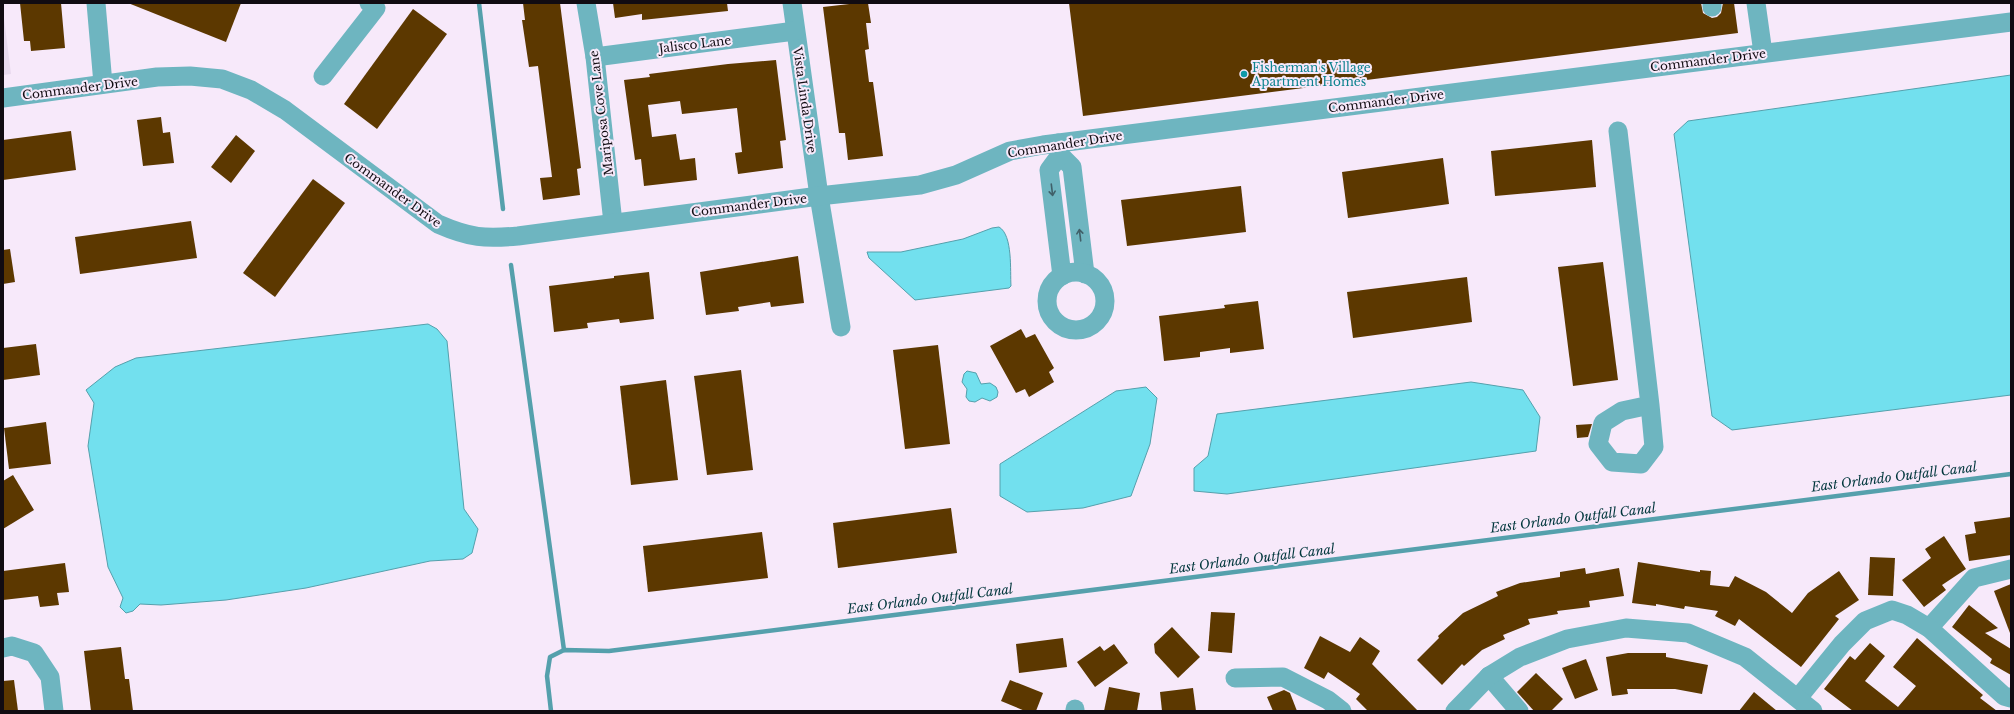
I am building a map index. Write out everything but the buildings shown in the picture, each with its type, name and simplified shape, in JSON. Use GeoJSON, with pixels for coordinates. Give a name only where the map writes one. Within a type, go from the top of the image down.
{"type":"FeatureCollection","features":[{"type":"Feature","properties":{"kind":"street"},"geometry":{"type":"LineString","coordinates":[[96,3],[103,84]]}},
{"type":"Feature","properties":{"kind":"street"},"geometry":{"type":"LineString","coordinates":[[323,76],[376,8],[369,3]]}},
{"type":"Feature","properties":{"kind":"street","name":"Mariposa Cove Lane"},"geometry":{"type":"LineString","coordinates":[[586,3],[594,57],[613,223]]}},
{"type":"Feature","properties":{"kind":"street","name":"Vista Linda Drive"},"geometry":{"type":"LineString","coordinates":[[792,3],[819,196],[841,327]]}},
{"type":"Feature","properties":{"kind":"street"},"geometry":{"type":"LineString","coordinates":[[1756,3],[1763,53]]}},
{"type":"Feature","properties":{"kind":"street","name":"Commander Drive"},"geometry":{"type":"LineString","coordinates":[[3,98],[157,78],[190,76],[222,79],[251,90],[285,110],[438,224],[458,233],[476,238],[502,238],[819,196],[920,185],[956,175],[1010,151],[1059,149],[1763,53],[2011,22]]}},
{"type":"Feature","properties":{"kind":"street","name":"Jalisco Lane"},"geometry":{"type":"LineString","coordinates":[[594,57],[795,31]]}},
{"type":"Feature","properties":{"kind":"street"},"geometry":{"type":"LineString","coordinates":[[1618,131],[1650,405]]}},
{"type":"Feature","properties":{"kind":"street"},"geometry":{"type":"LineString","coordinates":[[1062,276],[1049,170],[1059,149],[1072,167],[1085,274]]}},
{"type":"Feature","properties":{"kind":"street"},"geometry":{"type":"LineString","coordinates":[[1071,273],[1085,274],[1097,282],[1102,290],[1104,308],[1100,317],[1093,324],[1084,329],[1075,330],[1057,324],[1050,313],[1048,294],[1055,281],[1062,276],[1071,273]]}},
{"type":"Feature","properties":{"kind":"street"},"geometry":{"type":"LineString","coordinates":[[1929,628],[1974,578],[2011,569]]}},
{"type":"Feature","properties":{"kind":"street"},"geometry":{"type":"LineString","coordinates":[[1798,698],[1842,644],[1865,621],[1892,610],[1907,615],[1929,628],[2004,696],[2011,698]]}},
{"type":"Feature","properties":{"kind":"street"},"geometry":{"type":"LineString","coordinates":[[1455,711],[1489,676],[1520,657],[1567,639],[1626,628],[1688,633],[1745,657],[1813,711]]}},
{"type":"Feature","properties":{"kind":"street"},"geometry":{"type":"LineString","coordinates":[[8,647],[34,653],[50,677],[54,711]]}},
{"type":"Feature","properties":{"kind":"street"},"geometry":{"type":"LineString","coordinates":[[1489,676],[1519,711]]}},
{"type":"Feature","properties":{"kind":"street"},"geometry":{"type":"LineString","coordinates":[[1235,678],[1283,677],[1328,700],[1342,711]]}},
{"type":"Feature","properties":{"kind":"shaded area"},"geometry":{"type":"Polygon","coordinates":[[[3,10],[11,74],[3,75],[3,10]]]}},
{"type":"Feature","properties":{"kind":"water"},"geometry":{"type":"Polygon","coordinates":[[[2011,75],[2011,395],[1732,430],[1712,416],[1674,134],[1688,121],[2011,75]]]}},
{"type":"Feature","properties":{"kind":"water"},"geometry":{"type":"Polygon","coordinates":[[[999,227],[1007,237],[1009,245],[1011,286],[1009,288],[915,300],[869,258],[867,252],[901,252],[963,239],[992,228],[999,227]]]}},
{"type":"Feature","properties":{"kind":"water"},"geometry":{"type":"Polygon","coordinates":[[[428,324],[437,329],[447,341],[464,509],[478,529],[472,553],[463,559],[430,561],[306,588],[226,600],[161,605],[140,604],[133,611],[126,613],[120,607],[123,598],[108,567],[88,446],[94,403],[86,390],[115,367],[136,358],[428,324]]]}},
{"type":"Feature","properties":{"kind":"water"},"geometry":{"type":"Polygon","coordinates":[[[967,371],[976,373],[981,384],[990,383],[996,387],[998,392],[997,397],[990,401],[982,398],[975,402],[969,401],[966,397],[967,389],[962,382],[964,374],[967,371]]]}},
{"type":"Feature","properties":{"kind":"water"},"geometry":{"type":"Polygon","coordinates":[[[1471,382],[1523,390],[1540,417],[1536,451],[1227,494],[1194,491],[1194,468],[1208,456],[1217,414],[1471,382]]]}},
{"type":"Feature","properties":{"kind":"water"},"geometry":{"type":"Polygon","coordinates":[[[1146,387],[1157,398],[1150,444],[1131,496],[1083,508],[1027,512],[1000,496],[1000,464],[1116,391],[1146,387]]]}},
{"type":"Feature","properties":{"kind":"waterway"},"geometry":{"type":"LineString","coordinates":[[479,3],[503,209]]}},
{"type":"Feature","properties":{"kind":"waterway"},"geometry":{"type":"LineString","coordinates":[[511,265],[564,650]]}},
{"type":"Feature","properties":{"kind":"waterway","name":"East Orlando Outfall Canal"},"geometry":{"type":"LineString","coordinates":[[551,711],[547,676],[550,657],[564,650],[609,651],[2011,474]]}},
{"type":"Feature","properties":{"kind":"place","name":"Fisherman's Village Apartment Homes"},"geometry":{"type":"Point","coordinates":[1244,74]}}]}
